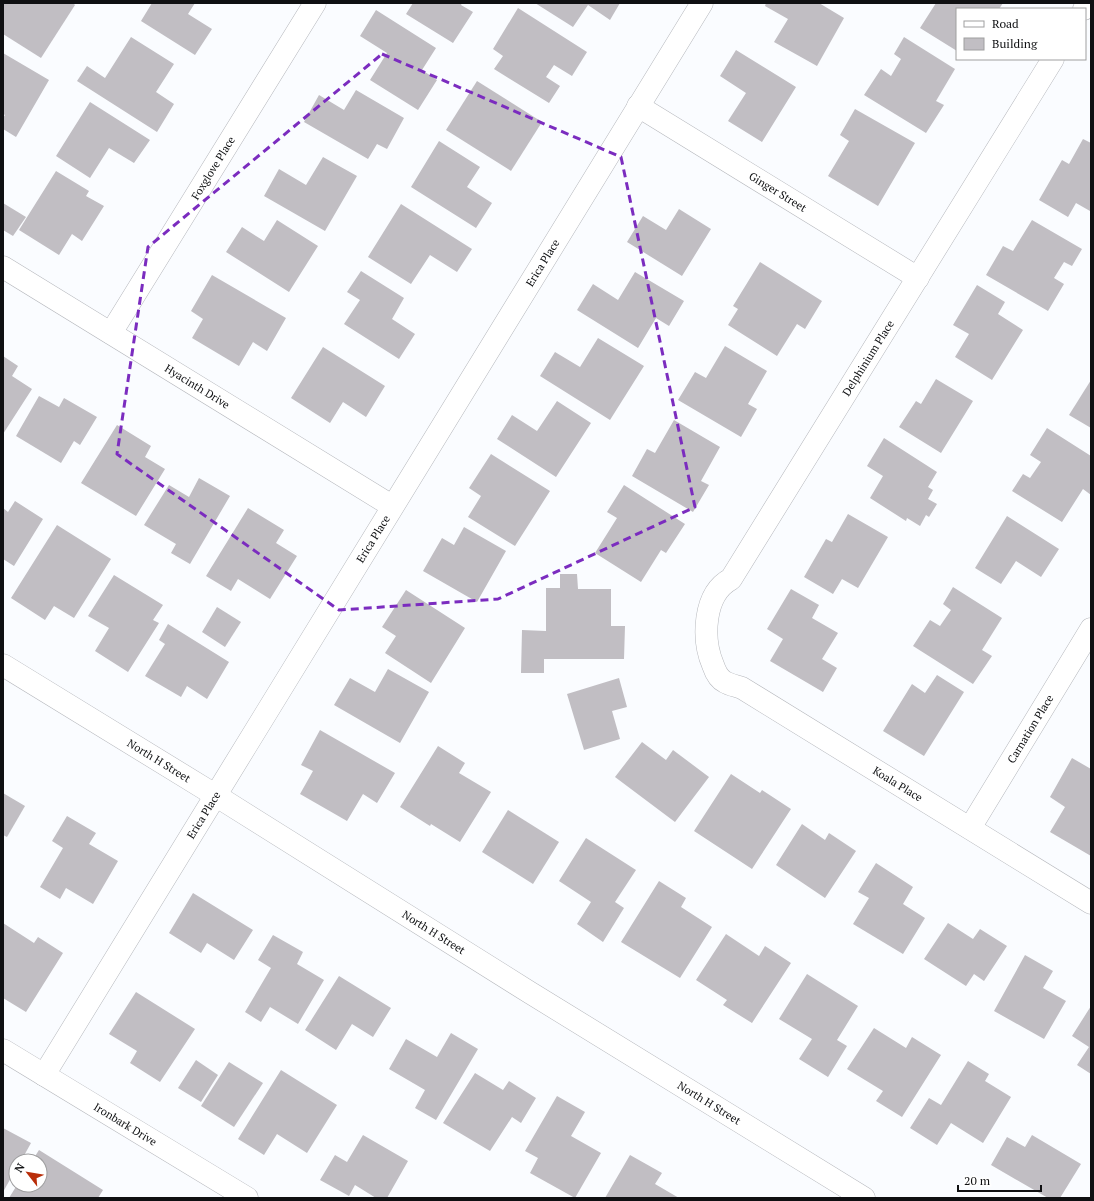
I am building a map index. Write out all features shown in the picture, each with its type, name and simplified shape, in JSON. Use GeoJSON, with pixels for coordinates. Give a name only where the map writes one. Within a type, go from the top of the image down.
{"type":"FeatureCollection","features":[{"type":"Feature","properties":{"kind":"street","name":"Foxglove Place"},"geometry":{"type":"LineString","coordinates":[[111,333],[315,3]]}},
{"type":"Feature","properties":{"kind":"street","name":"Erica Place"},"geometry":{"type":"LineString","coordinates":[[44,1075],[702,3]]}},
{"type":"Feature","properties":{"kind":"street","name":"Delphinium Place"},"geometry":{"type":"LineString","coordinates":[[711,661],[707,650],[706,632],[707,615],[713,598],[724,583],[731,579],[1052,60]]}},
{"type":"Feature","properties":{"kind":"street","name":"Ginger Street"},"geometry":{"type":"LineString","coordinates":[[638,106],[918,278]]}},
{"type":"Feature","properties":{"kind":"street","name":"Hyacinth Drive"},"geometry":{"type":"LineString","coordinates":[[3,267],[392,506]]}},
{"type":"Feature","properties":{"kind":"street","name":"Carnation Place"},"geometry":{"type":"LineString","coordinates":[[970,828],[1091,629]]}},
{"type":"Feature","properties":{"kind":"street","name":"Koala Place"},"geometry":{"type":"LineString","coordinates":[[711,661],[716,673],[724,682],[742,688],[1091,903]]}},
{"type":"Feature","properties":{"kind":"street","name":"North H Street"},"geometry":{"type":"LineString","coordinates":[[3,665],[864,1198]]}},
{"type":"Feature","properties":{"kind":"street","name":"Ironbark Drive"},"geometry":{"type":"LineString","coordinates":[[3,1050],[247,1198]]}},
{"type":"Feature","properties":{"kind":"highlighted area"},"geometry":{"type":"Polygon","coordinates":[[[382,54],[621,157],[695,507],[498,599],[339,610],[117,454],[148,247],[382,54]]]}},
{"type":"Feature","properties":{"kind":"building"},"geometry":{"type":"Polygon","coordinates":[[[3,3],[73,3],[75,5],[41,58],[3,34],[3,3]]]}},
{"type":"Feature","properties":{"kind":"building"},"geometry":{"type":"Polygon","coordinates":[[[152,3],[195,3],[188,14],[212,29],[195,55],[141,21],[152,3]]]}},
{"type":"Feature","properties":{"kind":"building"},"geometry":{"type":"Polygon","coordinates":[[[413,3],[462,3],[461,5],[473,12],[453,43],[406,14],[413,3]]]}},
{"type":"Feature","properties":{"kind":"building"},"geometry":{"type":"Polygon","coordinates":[[[535,3],[620,3],[610,20],[588,5],[573,27],[535,3]]]}},
{"type":"Feature","properties":{"kind":"building"},"geometry":{"type":"Polygon","coordinates":[[[766,3],[819,3],[844,18],[817,66],[774,42],[788,19],[765,6],[766,3]]]}},
{"type":"Feature","properties":{"kind":"building"},"geometry":{"type":"Polygon","coordinates":[[[936,3],[1003,3],[1000,8],[956,8],[956,50],[920,28],[936,3]]]}},
{"type":"Feature","properties":{"kind":"building"},"geometry":{"type":"Polygon","coordinates":[[[518,8],[587,52],[572,76],[554,65],[546,77],[560,86],[549,103],[494,69],[503,56],[493,49],[518,8]]]}},
{"type":"Feature","properties":{"kind":"building"},"geometry":{"type":"Polygon","coordinates":[[[376,10],[436,48],[422,70],[437,80],[418,110],[370,80],[387,53],[360,36],[376,10]]]}},
{"type":"Feature","properties":{"kind":"building"},"geometry":{"type":"Polygon","coordinates":[[[131,37],[174,64],[156,92],[174,104],[157,132],[77,81],[87,66],[105,78],[131,37]]]}},
{"type":"Feature","properties":{"kind":"building"},"geometry":{"type":"Polygon","coordinates":[[[904,37],[955,69],[936,101],[944,105],[926,133],[864,95],[881,69],[891,76],[901,59],[894,54],[904,37]]]}},
{"type":"Feature","properties":{"kind":"building"},"geometry":{"type":"Polygon","coordinates":[[[736,50],[796,87],[762,142],[728,121],[746,93],[720,76],[736,50]]]}},
{"type":"Feature","properties":{"kind":"building"},"geometry":{"type":"Polygon","coordinates":[[[3,53],[49,80],[16,137],[3,129],[3,118],[5,115],[3,114],[3,53]]]}},
{"type":"Feature","properties":{"kind":"building"},"geometry":{"type":"Polygon","coordinates":[[[477,81],[542,122],[511,171],[446,130],[477,81]]]}},
{"type":"Feature","properties":{"kind":"building"},"geometry":{"type":"Polygon","coordinates":[[[356,90],[404,118],[387,149],[377,144],[368,159],[304,122],[319,95],[344,110],[356,90]]]}},
{"type":"Feature","properties":{"kind":"building"},"geometry":{"type":"Polygon","coordinates":[[[90,102],[150,140],[134,163],[109,148],[90,178],[56,156],[90,102]]]}},
{"type":"Feature","properties":{"kind":"building"},"geometry":{"type":"Polygon","coordinates":[[[855,109],[915,143],[878,206],[828,176],[849,141],[840,135],[855,109]]]}},
{"type":"Feature","properties":{"kind":"building"},"geometry":{"type":"Polygon","coordinates":[[[1083,139],[1091,143],[1091,209],[1090,211],[1076,203],[1068,217],[1039,200],[1062,160],[1069,164],[1083,139]]]}},
{"type":"Feature","properties":{"kind":"building"},"geometry":{"type":"Polygon","coordinates":[[[439,141],[480,167],[467,187],[492,203],[476,228],[411,187],[439,141]]]}},
{"type":"Feature","properties":{"kind":"building"},"geometry":{"type":"Polygon","coordinates":[[[323,157],[357,176],[325,231],[264,196],[279,169],[306,185],[323,157]]]}},
{"type":"Feature","properties":{"kind":"building"},"geometry":{"type":"Polygon","coordinates":[[[56,171],[89,191],[86,196],[104,206],[82,241],[72,234],[59,255],[19,230],[56,171]]]}},
{"type":"Feature","properties":{"kind":"building"},"geometry":{"type":"Polygon","coordinates":[[[3,203],[26,217],[13,236],[3,230],[3,203]]]}},
{"type":"Feature","properties":{"kind":"building"},"geometry":{"type":"Polygon","coordinates":[[[401,204],[472,249],[457,272],[430,255],[411,284],[368,257],[401,204]]]}},
{"type":"Feature","properties":{"kind":"building"},"geometry":{"type":"Polygon","coordinates":[[[679,209],[711,229],[682,276],[627,242],[643,216],[666,230],[679,209]]]}},
{"type":"Feature","properties":{"kind":"building"},"geometry":{"type":"Polygon","coordinates":[[[277,220],[318,246],[289,292],[226,252],[242,227],[264,241],[277,220]]]}},
{"type":"Feature","properties":{"kind":"building"},"geometry":{"type":"Polygon","coordinates":[[[1032,220],[1082,249],[1072,266],[1064,262],[1054,278],[1064,284],[1048,311],[986,275],[1003,246],[1013,251],[1032,220]]]}},
{"type":"Feature","properties":{"kind":"building"},"geometry":{"type":"Polygon","coordinates":[[[760,262],[822,301],[805,329],[797,324],[777,356],[728,325],[738,309],[733,306],[760,262]]]}},
{"type":"Feature","properties":{"kind":"building"},"geometry":{"type":"Polygon","coordinates":[[[361,271],[404,298],[392,319],[415,334],[399,359],[344,324],[360,300],[347,292],[361,271]]]}},
{"type":"Feature","properties":{"kind":"building"},"geometry":{"type":"Polygon","coordinates":[[[635,272],[684,301],[669,326],[656,318],[638,348],[577,310],[593,284],[618,300],[635,272]]]}},
{"type":"Feature","properties":{"kind":"building"},"geometry":{"type":"Polygon","coordinates":[[[212,275],[286,318],[267,351],[253,342],[239,366],[192,338],[203,319],[191,311],[212,275]]]}},
{"type":"Feature","properties":{"kind":"building"},"geometry":{"type":"Polygon","coordinates":[[[977,285],[1005,302],[998,314],[1023,330],[992,380],[955,357],[969,334],[953,325],[977,285]]]}},
{"type":"Feature","properties":{"kind":"building"},"geometry":{"type":"Polygon","coordinates":[[[598,338],[644,366],[610,420],[540,376],[555,352],[580,367],[598,338]]]}},
{"type":"Feature","properties":{"kind":"building"},"geometry":{"type":"Polygon","coordinates":[[[725,346],[767,371],[748,404],[757,409],[741,437],[678,400],[695,372],[706,378],[725,346]]]}},
{"type":"Feature","properties":{"kind":"building"},"geometry":{"type":"Polygon","coordinates":[[[323,347],[385,386],[366,417],[343,402],[330,423],[291,398],[323,347]]]}},
{"type":"Feature","properties":{"kind":"building"},"geometry":{"type":"Polygon","coordinates":[[[3,356],[18,366],[12,376],[32,389],[3,434],[3,356]]]}},
{"type":"Feature","properties":{"kind":"building"},"geometry":{"type":"Polygon","coordinates":[[[936,379],[973,401],[941,453],[899,427],[916,401],[921,404],[936,379]]]}},
{"type":"Feature","properties":{"kind":"building"},"geometry":{"type":"Polygon","coordinates":[[[1091,380],[1091,428],[1069,415],[1091,380]]]}},
{"type":"Feature","properties":{"kind":"building"},"geometry":{"type":"Polygon","coordinates":[[[39,396],[59,407],[64,398],[97,417],[80,445],[74,441],[61,463],[16,436],[39,396]]]}},
{"type":"Feature","properties":{"kind":"building"},"geometry":{"type":"Polygon","coordinates":[[[557,401],[591,423],[556,477],[497,439],[512,415],[537,431],[557,401]]]}},
{"type":"Feature","properties":{"kind":"building"},"geometry":{"type":"Polygon","coordinates":[[[674,420],[720,447],[701,481],[709,485],[693,512],[632,476],[647,449],[655,453],[674,420]]]}},
{"type":"Feature","properties":{"kind":"building"},"geometry":{"type":"Polygon","coordinates":[[[117,425],[151,446],[145,457],[165,469],[136,516],[81,483],[117,425]]]}},
{"type":"Feature","properties":{"kind":"building"},"geometry":{"type":"Polygon","coordinates":[[[1047,428],[1091,456],[1091,495],[1083,489],[1062,522],[1012,491],[1023,474],[1030,478],[1041,462],[1030,455],[1047,428]]]}},
{"type":"Feature","properties":{"kind":"building"},"geometry":{"type":"Polygon","coordinates":[[[884,438],[937,472],[928,487],[933,490],[928,499],[937,504],[929,517],[926,515],[920,526],[907,518],[906,521],[870,498],[883,476],[867,466],[884,438]]]}},
{"type":"Feature","properties":{"kind":"building"},"geometry":{"type":"Polygon","coordinates":[[[491,454],[550,491],[515,546],[468,517],[481,496],[469,488],[491,454]]]}},
{"type":"Feature","properties":{"kind":"building"},"geometry":{"type":"Polygon","coordinates":[[[199,478],[230,496],[190,564],[171,553],[176,544],[144,525],[169,485],[189,497],[199,478]]]}},
{"type":"Feature","properties":{"kind":"building"},"geometry":{"type":"Polygon","coordinates":[[[624,485],[685,524],[666,553],[661,550],[641,582],[595,553],[617,518],[607,512],[624,485]]]}},
{"type":"Feature","properties":{"kind":"building"},"geometry":{"type":"Polygon","coordinates":[[[15,501],[43,519],[14,566],[3,559],[3,508],[8,512],[15,501]]]}},
{"type":"Feature","properties":{"kind":"building"},"geometry":{"type":"Polygon","coordinates":[[[248,508],[284,530],[276,543],[297,556],[270,599],[238,579],[231,591],[206,576],[248,508]]]}},
{"type":"Feature","properties":{"kind":"building"},"geometry":{"type":"Polygon","coordinates":[[[848,514],[888,537],[858,588],[842,579],[833,594],[804,577],[826,539],[832,542],[848,514]]]}},
{"type":"Feature","properties":{"kind":"building"},"geometry":{"type":"Polygon","coordinates":[[[1007,516],[1059,549],[1041,577],[1016,561],[1001,584],[975,568],[1007,516]]]}},
{"type":"Feature","properties":{"kind":"building"},"geometry":{"type":"Polygon","coordinates":[[[57,525],[111,559],[74,618],[54,606],[45,620],[11,598],[57,525]]]}},
{"type":"Feature","properties":{"kind":"building"},"geometry":{"type":"Polygon","coordinates":[[[464,527],[506,551],[477,602],[423,571],[442,538],[454,545],[464,527]]]}},
{"type":"Feature","properties":{"kind":"building"},"geometry":{"type":"Polygon","coordinates":[[[560,574],[577,574],[578,589],[611,589],[611,626],[625,626],[624,659],[544,659],[544,673],[521,673],[522,630],[546,631],[546,588],[560,588],[560,574]]]}},
{"type":"Feature","properties":{"kind":"building"},"geometry":{"type":"Polygon","coordinates":[[[114,575],[163,605],[153,620],[159,623],[128,672],[95,651],[109,628],[88,616],[114,575]]]}},
{"type":"Feature","properties":{"kind":"building"},"geometry":{"type":"Polygon","coordinates":[[[953,587],[1002,618],[982,650],[992,656],[973,684],[913,646],[930,620],[940,626],[951,610],[943,604],[953,587]]]}},
{"type":"Feature","properties":{"kind":"building"},"geometry":{"type":"Polygon","coordinates":[[[791,589],[819,605],[812,618],[838,633],[822,659],[837,668],[823,692],[770,661],[783,639],[767,629],[791,589]]]}},
{"type":"Feature","properties":{"kind":"building"},"geometry":{"type":"Polygon","coordinates":[[[406,590],[465,628],[431,683],[385,653],[396,636],[382,627],[406,590]]]}},
{"type":"Feature","properties":{"kind":"building"},"geometry":{"type":"Polygon","coordinates":[[[217,607],[241,622],[225,647],[202,632],[217,607]]]}},
{"type":"Feature","properties":{"kind":"building"},"geometry":{"type":"Polygon","coordinates":[[[168,624],[229,662],[207,699],[187,686],[181,697],[145,676],[165,644],[159,640],[168,624]]]}},
{"type":"Feature","properties":{"kind":"building"},"geometry":{"type":"Polygon","coordinates":[[[388,669],[429,692],[400,743],[334,705],[350,678],[375,692],[388,669]]]}},
{"type":"Feature","properties":{"kind":"building"},"geometry":{"type":"Polygon","coordinates":[[[937,675],[964,692],[924,756],[883,731],[912,684],[925,693],[937,675]]]}},
{"type":"Feature","properties":{"kind":"building"},"geometry":{"type":"Polygon","coordinates":[[[619,678],[627,707],[612,711],[620,739],[584,750],[567,694],[619,678]]]}},
{"type":"Feature","properties":{"kind":"building"},"geometry":{"type":"Polygon","coordinates":[[[320,730],[395,773],[377,803],[363,794],[347,821],[300,794],[313,771],[301,765],[320,730]]]}},
{"type":"Feature","properties":{"kind":"building"},"geometry":{"type":"Polygon","coordinates":[[[642,742],[666,760],[673,750],[709,777],[675,822],[615,777],[642,742]]]}},
{"type":"Feature","properties":{"kind":"building"},"geometry":{"type":"Polygon","coordinates":[[[438,746],[465,763],[459,773],[491,792],[460,842],[431,824],[430,826],[400,807],[438,746]]]}},
{"type":"Feature","properties":{"kind":"building"},"geometry":{"type":"Polygon","coordinates":[[[1072,758],[1091,769],[1091,856],[1050,832],[1065,807],[1050,797],[1072,758]]]}},
{"type":"Feature","properties":{"kind":"building"},"geometry":{"type":"Polygon","coordinates":[[[731,774],[760,793],[762,790],[791,809],[752,869],[694,831],[731,774]]]}},
{"type":"Feature","properties":{"kind":"building"},"geometry":{"type":"Polygon","coordinates":[[[3,793],[25,806],[7,837],[3,835],[3,793]]]}},
{"type":"Feature","properties":{"kind":"building"},"geometry":{"type":"Polygon","coordinates":[[[508,810],[559,842],[533,884],[482,852],[508,810]]]}},
{"type":"Feature","properties":{"kind":"building"},"geometry":{"type":"Polygon","coordinates":[[[67,816],[96,833],[89,844],[118,861],[93,904],[66,888],[60,899],[40,887],[63,848],[52,841],[67,816]]]}},
{"type":"Feature","properties":{"kind":"building"},"geometry":{"type":"Polygon","coordinates":[[[802,824],[825,840],[829,833],[856,851],[825,898],[776,865],[802,824]]]}},
{"type":"Feature","properties":{"kind":"building"},"geometry":{"type":"Polygon","coordinates":[[[586,838],[636,870],[615,902],[624,908],[603,942],[577,924],[591,902],[559,881],[586,838]]]}},
{"type":"Feature","properties":{"kind":"building"},"geometry":{"type":"Polygon","coordinates":[[[876,863],[913,887],[903,904],[925,918],[903,954],[853,924],[869,898],[858,892],[876,863]]]}},
{"type":"Feature","properties":{"kind":"building"},"geometry":{"type":"Polygon","coordinates":[[[659,881],[686,898],[681,907],[712,927],[680,978],[621,942],[659,881]]]}},
{"type":"Feature","properties":{"kind":"building"},"geometry":{"type":"Polygon","coordinates":[[[193,893],[253,930],[234,960],[207,943],[201,953],[169,933],[193,893]]]}},
{"type":"Feature","properties":{"kind":"building"},"geometry":{"type":"Polygon","coordinates":[[[3,923],[34,943],[38,937],[63,953],[26,1012],[3,998],[3,923]]]}},
{"type":"Feature","properties":{"kind":"building"},"geometry":{"type":"Polygon","coordinates":[[[948,923],[973,939],[980,929],[1007,946],[984,981],[974,974],[966,986],[924,959],[948,923]]]}},
{"type":"Feature","properties":{"kind":"building"},"geometry":{"type":"Polygon","coordinates":[[[726,934],[759,956],[765,946],[791,963],[752,1023],[723,1005],[727,1000],[696,980],[726,934]]]}},
{"type":"Feature","properties":{"kind":"building"},"geometry":{"type":"Polygon","coordinates":[[[273,935],[303,952],[297,964],[324,980],[298,1024],[270,1007],[261,1022],[245,1012],[271,968],[258,960],[273,935]]]}},
{"type":"Feature","properties":{"kind":"building"},"geometry":{"type":"Polygon","coordinates":[[[1025,955],[1053,971],[1043,988],[1066,1001],[1044,1039],[994,1011],[1025,955]]]}},
{"type":"Feature","properties":{"kind":"building"},"geometry":{"type":"Polygon","coordinates":[[[807,974],[858,1006],[837,1040],[847,1046],[828,1077],[799,1059],[812,1039],[779,1019],[807,974]]]}},
{"type":"Feature","properties":{"kind":"building"},"geometry":{"type":"Polygon","coordinates":[[[339,976],[391,1008],[373,1037],[352,1024],[336,1050],[305,1030],[339,976]]]}},
{"type":"Feature","properties":{"kind":"building"},"geometry":{"type":"Polygon","coordinates":[[[136,992],[195,1029],[160,1082],[130,1063],[137,1051],[109,1034],[136,992]]]}},
{"type":"Feature","properties":{"kind":"building"},"geometry":{"type":"Polygon","coordinates":[[[1091,1006],[1091,1074],[1077,1065],[1089,1047],[1072,1036],[1091,1006]]]}},
{"type":"Feature","properties":{"kind":"building"},"geometry":{"type":"Polygon","coordinates":[[[874,1028],[906,1048],[912,1037],[941,1055],[902,1117],[876,1101],[883,1091],[847,1069],[874,1028]]]}},
{"type":"Feature","properties":{"kind":"building"},"geometry":{"type":"Polygon","coordinates":[[[451,1033],[478,1049],[436,1120],[415,1108],[425,1090],[389,1069],[406,1039],[437,1057],[451,1033]]]}},
{"type":"Feature","properties":{"kind":"building"},"geometry":{"type":"Polygon","coordinates":[[[196,1060],[218,1075],[201,1102],[178,1088],[196,1060]]]}},
{"type":"Feature","properties":{"kind":"building"},"geometry":{"type":"Polygon","coordinates":[[[968,1061],[989,1074],[985,1081],[1011,1097],[983,1143],[951,1123],[937,1145],[910,1128],[929,1098],[941,1105],[968,1061]]]}},
{"type":"Feature","properties":{"kind":"building"},"geometry":{"type":"Polygon","coordinates":[[[229,1062],[263,1083],[234,1127],[201,1106],[229,1062]]]}},
{"type":"Feature","properties":{"kind":"building"},"geometry":{"type":"Polygon","coordinates":[[[281,1070],[337,1105],[307,1153],[277,1134],[264,1155],[238,1139],[281,1070]]]}},
{"type":"Feature","properties":{"kind":"building"},"geometry":{"type":"Polygon","coordinates":[[[475,1073],[503,1090],[509,1081],[536,1098],[521,1123],[512,1117],[490,1151],[443,1123],[475,1073]]]}},
{"type":"Feature","properties":{"kind":"building"},"geometry":{"type":"Polygon","coordinates":[[[557,1096],[585,1112],[571,1136],[601,1153],[575,1198],[530,1173],[538,1158],[525,1151],[557,1096]]]}},
{"type":"Feature","properties":{"kind":"building"},"geometry":{"type":"Polygon","coordinates":[[[3,1128],[31,1143],[25,1153],[8,1153],[8,1183],[3,1192],[3,1128]]]}},
{"type":"Feature","properties":{"kind":"building"},"geometry":{"type":"Polygon","coordinates":[[[363,1135],[408,1161],[387,1198],[376,1198],[355,1185],[349,1196],[320,1180],[335,1155],[347,1162],[363,1135]]]}},
{"type":"Feature","properties":{"kind":"building"},"geometry":{"type":"Polygon","coordinates":[[[1032,1135],[1081,1164],[1060,1198],[1048,1198],[991,1165],[1007,1137],[1025,1147],[1032,1135]]]}},
{"type":"Feature","properties":{"kind":"building"},"geometry":{"type":"Polygon","coordinates":[[[39,1150],[44,1153],[37,1153],[39,1150]]]}},
{"type":"Feature","properties":{"kind":"building"},"geometry":{"type":"Polygon","coordinates":[[[630,1155],[662,1173],[655,1184],[679,1198],[605,1198],[630,1155]]]}},
{"type":"Feature","properties":{"kind":"building"},"geometry":{"type":"Polygon","coordinates":[[[48,1156],[103,1190],[98,1198],[9,1198],[12,1193],[48,1193],[48,1156]]]}}]}
